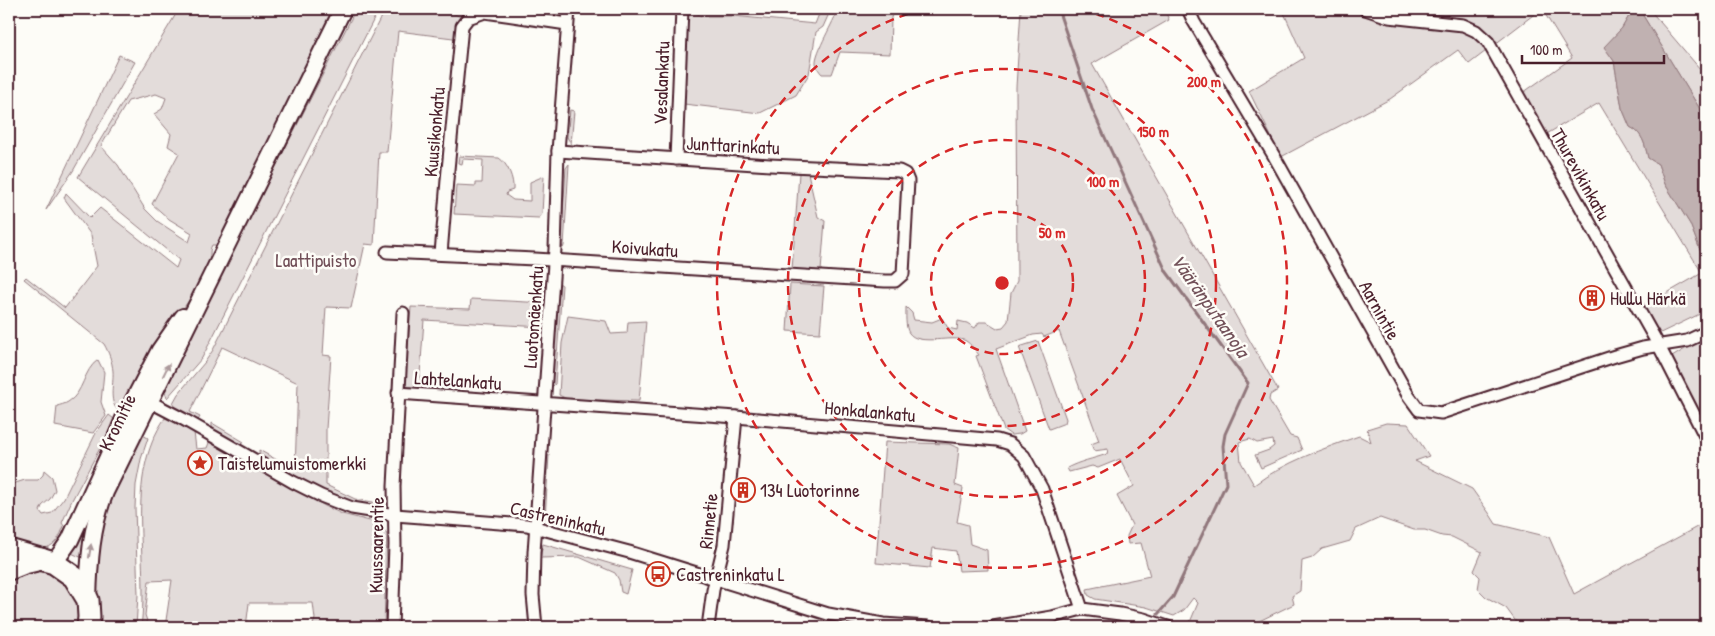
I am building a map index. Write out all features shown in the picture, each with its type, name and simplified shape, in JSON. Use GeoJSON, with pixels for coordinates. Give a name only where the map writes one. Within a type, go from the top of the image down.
{"type":"FeatureCollection","features":[{"type":"Feature","properties":{"kind":"highway"},"geometry":{"type":"LineString","coordinates":[[9,550],[47,561],[74,577],[88,600],[88,627]]}},
{"type":"Feature","properties":{"kind":"highway"},"geometry":{"type":"LineString","coordinates":[[9,569],[24,563],[47,561]]}},
{"type":"Feature","properties":{"kind":"main road","name":"Kromitie"},"geometry":{"type":"LineString","coordinates":[[88,600],[89,560],[97,512],[144,399],[160,350],[213,271],[343,9]]}},
{"type":"Feature","properties":{"kind":"main road","name":"Kromitie"},"geometry":{"type":"LineString","coordinates":[[47,561],[70,540],[124,419],[144,399]]}},
{"type":"Feature","properties":{"kind":"street","name":"Luotomäenkatu"},"geometry":{"type":"LineString","coordinates":[[536,627],[533,582],[554,260],[558,151],[569,9]]}},
{"type":"Feature","properties":{"kind":"street","name":"Vesalankatu"},"geometry":{"type":"LineString","coordinates":[[676,159],[682,9]]}},
{"type":"Feature","properties":{"kind":"street","name":"Aarnintie"},"geometry":{"type":"LineString","coordinates":[[1188,9],[1274,156],[1408,396],[1419,410],[1441,413],[1615,356],[1643,348],[1659,346]]}},
{"type":"Feature","properties":{"kind":"street","name":"Thurevikinkatu"},"geometry":{"type":"LineString","coordinates":[[1365,9],[1389,17],[1463,25],[1476,31],[1488,42],[1659,346],[1706,438]]}},
{"type":"Feature","properties":{"kind":"street","name":"Kuusikonkatu"},"geometry":{"type":"LineString","coordinates":[[441,254],[462,26],[471,16],[485,12],[567,24]]}},
{"type":"Feature","properties":{"kind":"street","name":"Junttarinkatu"},"geometry":{"type":"LineString","coordinates":[[558,151],[899,171],[905,174],[908,181],[903,274],[900,279]]}},
{"type":"Feature","properties":{"kind":"street","name":"Koivukatu"},"geometry":{"type":"LineString","coordinates":[[387,252],[554,260],[882,281],[896,281],[900,279]]}},
{"type":"Feature","properties":{"kind":"street","name":"Kuussaarentie"},"geometry":{"type":"LineString","coordinates":[[392,627],[394,486],[403,313]]}},
{"type":"Feature","properties":{"kind":"street"},"geometry":{"type":"LineString","coordinates":[[1659,346],[1687,341],[1706,332]]}},
{"type":"Feature","properties":{"kind":"street","name":"Lahtelankatu"},"geometry":{"type":"LineString","coordinates":[[398,393],[544,404]]}},
{"type":"Feature","properties":{"kind":"street","name":"Castreninkatu"},"geometry":{"type":"LineString","coordinates":[[144,399],[321,496],[352,508],[395,515],[489,521],[536,527],[629,552],[828,614],[883,625],[928,627]]}},
{"type":"Feature","properties":{"kind":"street","name":"Honkalankatu"},"geometry":{"type":"LineString","coordinates":[[544,404],[736,417],[997,440],[1010,444],[1024,456],[1042,488],[1082,609]]}},
{"type":"Feature","properties":{"kind":"street","name":"Rinnetie"},"geometry":{"type":"LineString","coordinates":[[708,627],[712,598],[724,545],[736,417]]}},
{"type":"Feature","properties":{"kind":"street"},"geometry":{"type":"LineString","coordinates":[[992,627],[1052,622],[1082,609],[1136,617],[1168,627]]}},
{"type":"Feature","properties":{"kind":"green space"},"geometry":{"type":"Polygon","coordinates":[[[179,9],[337,9],[223,235],[216,245],[212,245],[209,264],[203,277],[153,352],[121,412],[114,405],[112,394],[113,367],[104,344],[24,279],[26,277],[65,308],[97,266],[91,235],[64,198],[66,193],[90,218],[100,208],[176,268],[179,260],[78,177],[179,9]],[[156,94],[128,101],[101,146],[118,165],[145,209],[157,221],[189,242],[192,233],[169,219],[152,204],[179,153],[168,146],[171,134],[154,114],[162,109],[166,98],[156,94]]]}},
{"type":"Feature","properties":{"kind":"green space"},"geometry":{"type":"Polygon","coordinates":[[[356,9],[379,9],[202,358],[167,398],[164,389],[206,298],[235,247],[356,9]]]}},
{"type":"Feature","properties":{"kind":"green space","name":"Laattipuisto"},"geometry":{"type":"Polygon","coordinates":[[[385,9],[448,12],[461,18],[455,40],[453,38],[398,31],[387,152],[379,152],[374,245],[365,244],[351,308],[326,307],[323,355],[331,356],[326,429],[326,485],[355,499],[385,504],[385,507],[381,509],[351,503],[322,492],[259,457],[259,450],[295,470],[298,383],[222,347],[190,412],[200,417],[197,422],[174,407],[173,403],[213,350],[385,9]]]}},
{"type":"Feature","properties":{"kind":"green space"},"geometry":{"type":"Polygon","coordinates":[[[685,9],[691,9],[701,16],[733,16],[815,24],[821,9],[831,9],[823,27],[816,32],[809,74],[796,95],[760,113],[684,104],[685,9]]]}},
{"type":"Feature","properties":{"kind":"green space"},"geometry":{"type":"Polygon","coordinates":[[[838,9],[893,9],[890,54],[840,52],[832,74],[822,74],[817,66],[816,58],[838,9]]]}},
{"type":"Feature","properties":{"kind":"green space"},"geometry":{"type":"Polygon","coordinates":[[[1021,9],[1164,9],[1169,20],[1092,64],[1278,390],[1270,395],[1269,400],[1290,436],[1297,438],[1302,450],[1261,468],[1255,455],[1274,446],[1273,440],[1257,443],[1250,439],[1239,442],[1241,462],[1254,485],[1278,469],[1331,446],[1359,436],[1371,442],[1367,429],[1386,423],[1408,424],[1429,456],[1415,461],[1472,489],[1496,524],[1549,537],[1574,594],[1706,522],[1706,627],[1520,627],[1506,608],[1486,597],[1478,589],[1480,577],[1474,571],[1482,552],[1452,537],[1442,536],[1425,530],[1414,530],[1380,518],[1356,529],[1350,541],[1322,549],[1312,558],[1302,561],[1300,591],[1292,596],[1294,604],[1247,627],[1188,627],[1198,603],[1193,598],[1184,610],[1174,616],[1146,607],[1095,599],[1088,595],[1087,589],[1150,576],[1141,543],[1128,544],[1127,536],[1132,525],[1117,496],[1134,486],[1120,459],[1098,468],[1092,466],[1069,472],[1067,468],[1107,454],[1108,449],[1094,451],[1091,444],[1099,441],[1059,331],[1044,337],[1042,334],[1033,335],[996,349],[1025,431],[1020,434],[1011,435],[1004,430],[976,356],[979,355],[971,345],[960,339],[920,339],[909,333],[906,324],[906,307],[912,313],[914,320],[932,322],[942,318],[948,328],[957,330],[958,321],[967,323],[975,328],[979,322],[987,322],[997,328],[1003,327],[1008,321],[1011,293],[1017,281],[1016,87],[1021,9]]]}},
{"type":"Feature","properties":{"kind":"green space"},"geometry":{"type":"Polygon","coordinates":[[[1287,9],[1541,9],[1469,64],[1458,50],[1390,99],[1281,157],[1249,91],[1304,58],[1284,13],[1287,9]]]}},
{"type":"Feature","properties":{"kind":"green space"},"geometry":{"type":"Polygon","coordinates":[[[1542,9],[1633,9],[1622,28],[1605,47],[1614,61],[1622,108],[1630,127],[1643,140],[1648,158],[1658,164],[1665,184],[1690,224],[1702,255],[1706,259],[1706,311],[1652,337],[1636,311],[1702,273],[1599,103],[1540,138],[1517,97],[1572,58],[1542,9]]]}},
{"type":"Feature","properties":{"kind":"green space"},"geometry":{"type":"Polygon","coordinates":[[[1639,9],[1649,9],[1706,76],[1706,119],[1639,9]]]}},
{"type":"Feature","properties":{"kind":"green space"},"geometry":{"type":"Polygon","coordinates":[[[119,55],[135,62],[73,171],[46,210],[119,55]]]}},
{"type":"Feature","properties":{"kind":"green space"},"geometry":{"type":"Polygon","coordinates":[[[570,110],[574,111],[571,144],[567,137],[570,110]]]}},
{"type":"Feature","properties":{"kind":"green space"},"geometry":{"type":"Polygon","coordinates":[[[459,156],[499,158],[508,168],[511,177],[513,190],[507,192],[506,195],[513,200],[530,201],[530,182],[544,176],[542,214],[539,218],[454,214],[456,185],[476,186],[476,183],[482,183],[483,160],[463,159],[462,164],[458,163],[459,156]]]}},
{"type":"Feature","properties":{"kind":"green space"},"geometry":{"type":"Polygon","coordinates":[[[569,164],[563,248],[561,244],[566,168],[569,164]]]}},
{"type":"Feature","properties":{"kind":"green space"},"geometry":{"type":"Polygon","coordinates":[[[799,173],[808,173],[818,217],[825,221],[821,271],[792,270],[799,173]]]}},
{"type":"Feature","properties":{"kind":"green space"},"geometry":{"type":"Polygon","coordinates":[[[559,283],[562,285],[555,384],[553,386],[551,385],[559,283]]]}},
{"type":"Feature","properties":{"kind":"green space"},"geometry":{"type":"Polygon","coordinates":[[[790,284],[824,286],[820,333],[787,331],[790,284]]]}},
{"type":"Feature","properties":{"kind":"green space"},"geometry":{"type":"Polygon","coordinates":[[[471,299],[545,303],[542,327],[424,320],[419,388],[409,387],[405,384],[411,307],[470,309],[471,299]]]}},
{"type":"Feature","properties":{"kind":"green space"},"geometry":{"type":"Polygon","coordinates":[[[568,316],[606,321],[611,334],[627,333],[628,322],[646,321],[639,401],[567,399],[559,395],[562,343],[568,316]]]}},
{"type":"Feature","properties":{"kind":"green space"},"geometry":{"type":"Polygon","coordinates":[[[1706,336],[1706,425],[1672,357],[1706,336]]]}},
{"type":"Feature","properties":{"kind":"green space"},"geometry":{"type":"Polygon","coordinates":[[[1038,341],[1066,419],[1065,423],[1049,429],[1019,347],[1038,341]]]}},
{"type":"Feature","properties":{"kind":"green space"},"geometry":{"type":"Polygon","coordinates":[[[98,360],[104,372],[101,402],[106,416],[93,433],[55,426],[57,406],[67,403],[73,398],[89,370],[98,360]]]}},
{"type":"Feature","properties":{"kind":"green space"},"geometry":{"type":"Polygon","coordinates":[[[109,415],[114,419],[113,424],[72,500],[62,523],[64,526],[57,540],[47,548],[40,549],[9,543],[9,485],[25,480],[38,480],[43,475],[44,470],[52,477],[55,490],[40,511],[43,515],[52,513],[64,498],[96,433],[109,415]]]}},
{"type":"Feature","properties":{"kind":"green space"},"geometry":{"type":"Polygon","coordinates":[[[165,418],[194,432],[196,449],[207,448],[210,440],[325,506],[342,514],[382,524],[387,535],[384,627],[312,627],[315,619],[313,603],[249,603],[246,627],[165,627],[172,580],[149,581],[145,615],[149,627],[141,627],[143,574],[141,493],[145,467],[152,442],[165,418]]]}},
{"type":"Feature","properties":{"kind":"green space"},"geometry":{"type":"Polygon","coordinates":[[[212,423],[244,442],[239,445],[212,428],[212,423]]]}},
{"type":"Feature","properties":{"kind":"green space"},"geometry":{"type":"Polygon","coordinates":[[[141,434],[148,438],[141,459],[136,485],[138,595],[136,627],[98,627],[94,578],[95,554],[107,501],[141,434]]]}},
{"type":"Feature","properties":{"kind":"green space"},"geometry":{"type":"Polygon","coordinates":[[[885,442],[949,444],[959,448],[955,485],[963,488],[957,522],[968,525],[970,544],[987,550],[988,570],[959,571],[956,551],[933,548],[930,568],[876,563],[885,442]]]}},
{"type":"Feature","properties":{"kind":"green space"},"geometry":{"type":"Polygon","coordinates":[[[549,455],[545,519],[543,519],[546,459],[549,455]]]}},
{"type":"Feature","properties":{"kind":"green space"},"geometry":{"type":"Polygon","coordinates":[[[83,529],[88,532],[85,559],[69,552],[83,529]]]}},
{"type":"Feature","properties":{"kind":"green space"},"geometry":{"type":"Polygon","coordinates":[[[543,544],[632,570],[626,594],[621,592],[619,580],[615,573],[579,557],[540,558],[543,544]]]}},
{"type":"Feature","properties":{"kind":"green space"},"geometry":{"type":"Polygon","coordinates":[[[44,569],[69,583],[80,606],[79,627],[9,627],[9,575],[44,569]]]}},
{"type":"Feature","properties":{"kind":"shaded area"},"geometry":{"type":"Polygon","coordinates":[[[1633,9],[1639,9],[1706,119],[1706,259],[1702,255],[1690,224],[1665,184],[1658,164],[1648,158],[1641,136],[1630,127],[1622,108],[1614,61],[1604,47],[1622,28],[1633,9]]]}},
{"type":"Feature","properties":{"kind":"waterway","name":"Vääränputaanoja"},"geometry":{"type":"LineString","coordinates":[[1058,9],[1092,109],[1166,271],[1248,383],[1225,434],[1223,446],[1226,484],[1173,597],[1158,614]]}},
{"type":"Feature","properties":{"kind":"place","name":"Hullu Härkä"},"geometry":{"type":"Point","coordinates":[1592,298]}},
{"type":"Feature","properties":{"kind":"place","name":"Taistelumuistomerkki"},"geometry":{"type":"Point","coordinates":[200,463]}},
{"type":"Feature","properties":{"kind":"place","name":"134 Luotorinne"},"geometry":{"type":"Point","coordinates":[743,490]}},
{"type":"Feature","properties":{"kind":"place","name":"Castreninkatu L"},"geometry":{"type":"Point","coordinates":[658,574]}}]}
